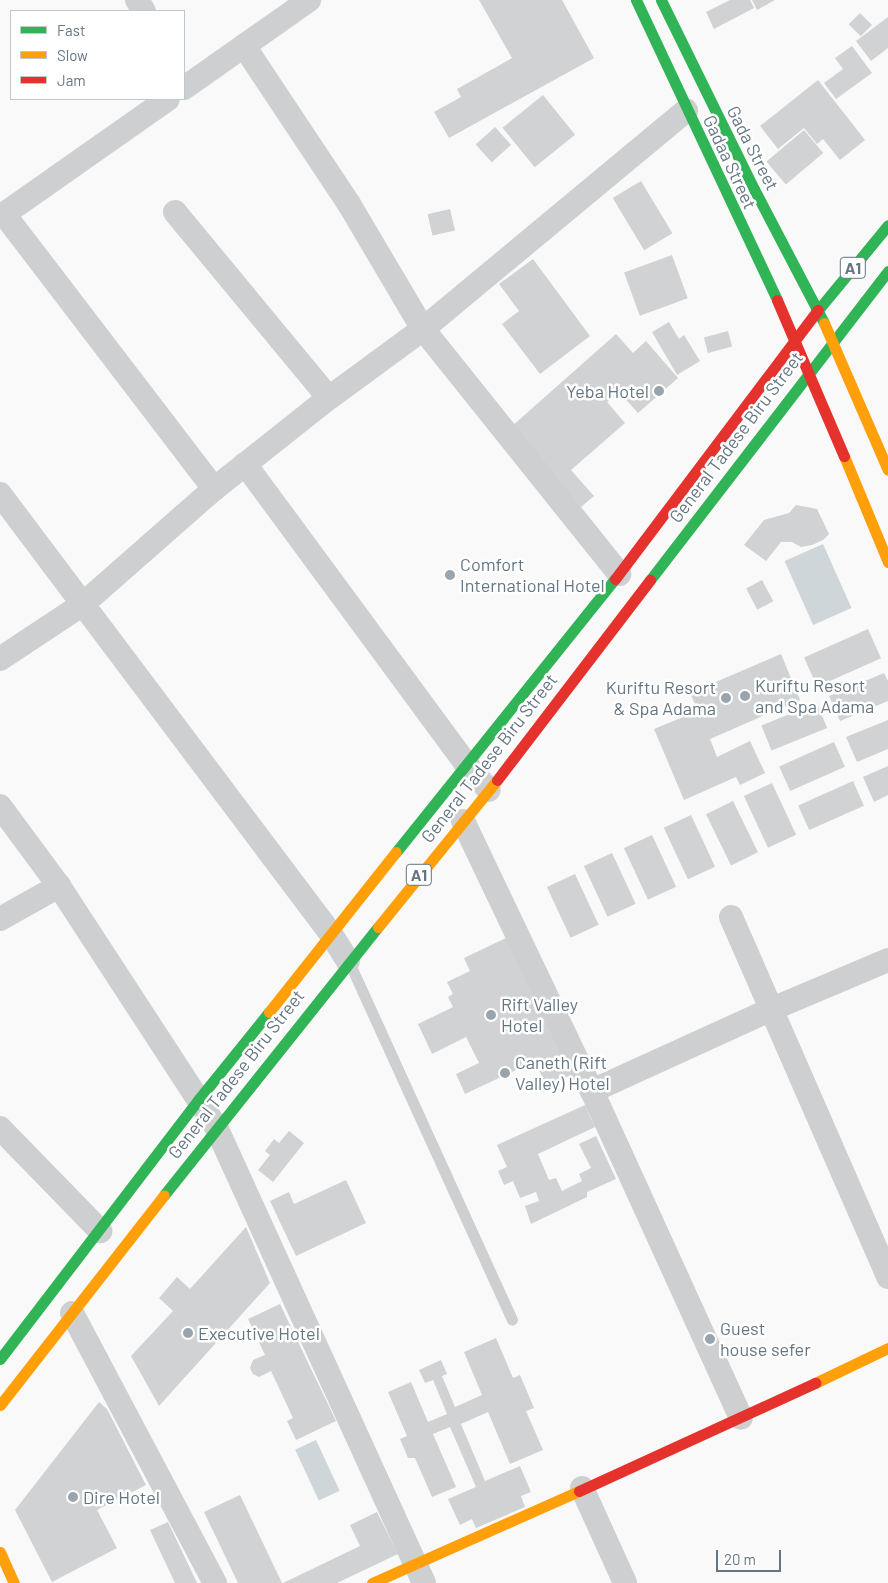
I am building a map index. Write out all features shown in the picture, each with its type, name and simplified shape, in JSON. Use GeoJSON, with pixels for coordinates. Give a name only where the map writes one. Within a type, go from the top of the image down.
{"type":"FeatureCollection","features":[{"type":"Feature","properties":{"kind":"main road","name":"Gadaa Street"},"geometry":{"type":"LineString","coordinates":[[636,0],[686,111],[795,338],[888,562]]}},
{"type":"Feature","properties":{"kind":"main road","name":"Gada Street"},"geometry":{"type":"LineString","coordinates":[[661,0],[750,181],[833,340],[888,470]]}},
{"type":"Feature","properties":{"kind":"main road","name":"A1"},"geometry":{"type":"LineString","coordinates":[[818,310],[888,225]]}},
{"type":"Feature","properties":{"kind":"main road","name":"A1"},"geometry":{"type":"LineString","coordinates":[[833,340],[888,271]]}},
{"type":"Feature","properties":{"kind":"main road","name":"General Tadese Biru Street"},"geometry":{"type":"LineString","coordinates":[[0,1359],[100,1231],[198,1100],[619,574],[795,338],[818,310]]}},
{"type":"Feature","properties":{"kind":"main road","name":"General Tadese Biru Street"},"geometry":{"type":"LineString","coordinates":[[0,1405],[216,1127],[348,961],[489,790],[833,340]]}},
{"type":"Feature","properties":{"kind":"main road"},"geometry":{"type":"LineString","coordinates":[[372,1583],[419,1574],[582,1488],[741,1418],[888,1348]]}},
{"type":"Feature","properties":{"kind":"main road"},"geometry":{"type":"LineString","coordinates":[[0,1552],[14,1583]]}},
{"type":"Feature","properties":{"kind":"street"},"geometry":{"type":"LineString","coordinates":[[186,82],[244,46],[309,0]]}},
{"type":"Feature","properties":{"kind":"street"},"geometry":{"type":"LineString","coordinates":[[244,46],[350,204],[423,329],[619,574]]}},
{"type":"Feature","properties":{"kind":"street"},"geometry":{"type":"LineString","coordinates":[[167,100],[2,215],[214,489]]}},
{"type":"Feature","properties":{"kind":"street"},"geometry":{"type":"LineString","coordinates":[[0,659],[83,604],[214,489],[328,398],[423,329],[686,111]]}},
{"type":"Feature","properties":{"kind":"street"},"geometry":{"type":"LineString","coordinates":[[175,212],[328,398]]}},
{"type":"Feature","properties":{"kind":"street"},"geometry":{"type":"LineString","coordinates":[[246,464],[467,764],[489,790]]}},
{"type":"Feature","properties":{"kind":"street"},"geometry":{"type":"LineString","coordinates":[[0,494],[331,934],[348,961]]}},
{"type":"Feature","properties":{"kind":"street"},"geometry":{"type":"LineString","coordinates":[[0,806],[59,886],[216,1127],[419,1574]]}},
{"type":"Feature","properties":{"kind":"street"},"geometry":{"type":"LineString","coordinates":[[463,821],[592,1091],[741,1418]]}},
{"type":"Feature","properties":{"kind":"street"},"geometry":{"type":"LineString","coordinates":[[0,919],[59,886]]}},
{"type":"Feature","properties":{"kind":"street"},"geometry":{"type":"LineString","coordinates":[[731,917],[888,1278]]}},
{"type":"Feature","properties":{"kind":"street"},"geometry":{"type":"LineString","coordinates":[[592,1091],[772,1009],[888,960]]}},
{"type":"Feature","properties":{"kind":"street"},"geometry":{"type":"LineString","coordinates":[[0,1128],[100,1231]]}},
{"type":"Feature","properties":{"kind":"street"},"geometry":{"type":"LineString","coordinates":[[72,1313],[215,1583]]}},
{"type":"Feature","properties":{"kind":"street"},"geometry":{"type":"LineString","coordinates":[[582,1488],[625,1583]]}},
{"type":"Feature","properties":{"kind":"lane"},"geometry":{"type":"LineString","coordinates":[[348,961],[512,1320]]}},
{"type":"Feature","properties":{"kind":"shaded area"},"geometry":{"type":"Polygon","coordinates":[[[823,544],[851,608],[813,625],[785,561],[823,544]]]}},
{"type":"Feature","properties":{"kind":"shaded area"},"geometry":{"type":"Polygon","coordinates":[[[316,1440],[340,1491],[319,1500],[295,1450],[316,1440]]]}},
{"type":"Feature","properties":{"kind":"building"},"geometry":{"type":"Polygon","coordinates":[[[479,0],[562,0],[594,58],[449,138],[434,112],[461,97],[457,89],[512,58],[479,0]]]}},
{"type":"Feature","properties":{"kind":"building"},"geometry":{"type":"Polygon","coordinates":[[[730,0],[750,0],[754,8],[714,29],[706,12],[730,0]]]}},
{"type":"Feature","properties":{"kind":"building"},"geometry":{"type":"Polygon","coordinates":[[[752,0],[775,0],[757,10],[752,0]]]}},
{"type":"Feature","properties":{"kind":"building"},"geometry":{"type":"Polygon","coordinates":[[[860,13],[872,25],[861,36],[849,24],[860,13]]]}},
{"type":"Feature","properties":{"kind":"building"},"geometry":{"type":"Polygon","coordinates":[[[888,17],[888,48],[871,61],[856,41],[888,17]]]}},
{"type":"Feature","properties":{"kind":"building"},"geometry":{"type":"Polygon","coordinates":[[[852,46],[872,73],[836,99],[824,83],[843,69],[835,58],[852,46]]]}},
{"type":"Feature","properties":{"kind":"building"},"geometry":{"type":"Polygon","coordinates":[[[818,80],[865,140],[840,160],[823,139],[817,144],[804,128],[778,149],[760,126],[818,80]]]}},
{"type":"Feature","properties":{"kind":"building"},"geometry":{"type":"Polygon","coordinates":[[[543,95],[575,135],[535,167],[503,128],[543,95]]]}},
{"type":"Feature","properties":{"kind":"building"},"geometry":{"type":"Polygon","coordinates":[[[495,127],[511,145],[492,162],[476,144],[495,127]]]}},
{"type":"Feature","properties":{"kind":"building"},"geometry":{"type":"Polygon","coordinates":[[[804,130],[823,153],[786,184],[766,161],[804,130]]]}},
{"type":"Feature","properties":{"kind":"building"},"geometry":{"type":"Polygon","coordinates":[[[641,181],[672,233],[644,250],[613,198],[641,181]]]}},
{"type":"Feature","properties":{"kind":"building"},"geometry":{"type":"Polygon","coordinates":[[[450,209],[455,230],[433,236],[428,214],[450,209]]]}},
{"type":"Feature","properties":{"kind":"building"},"geometry":{"type":"Polygon","coordinates":[[[672,255],[688,298],[640,316],[624,272],[672,255]]]}},
{"type":"Feature","properties":{"kind":"building"},"geometry":{"type":"Polygon","coordinates":[[[533,259],[590,336],[540,374],[502,324],[519,311],[499,284],[533,259]]]}},
{"type":"Feature","properties":{"kind":"building"},"geometry":{"type":"Polygon","coordinates":[[[669,322],[679,339],[684,335],[700,361],[677,375],[652,332],[669,322]]]}},
{"type":"Feature","properties":{"kind":"building"},"geometry":{"type":"Polygon","coordinates":[[[728,331],[732,346],[708,353],[704,337],[728,331]]]}},
{"type":"Feature","properties":{"kind":"building"},"geometry":{"type":"Polygon","coordinates":[[[616,334],[633,353],[646,341],[678,378],[638,413],[619,392],[607,402],[625,423],[571,470],[594,496],[581,507],[511,427],[616,334]]]}},
{"type":"Feature","properties":{"kind":"building"},"geometry":{"type":"Polygon","coordinates":[[[796,505],[817,509],[829,534],[823,540],[801,547],[792,542],[781,542],[766,561],[744,545],[764,520],[789,513],[796,505]]]}},
{"type":"Feature","properties":{"kind":"building"},"geometry":{"type":"Polygon","coordinates":[[[762,580],[773,601],[757,610],[746,588],[762,580]]]}},
{"type":"Feature","properties":{"kind":"building"},"geometry":{"type":"Polygon","coordinates":[[[868,629],[881,658],[817,687],[804,657],[868,629]]]}},
{"type":"Feature","properties":{"kind":"building"},"geometry":{"type":"Polygon","coordinates":[[[781,654],[800,700],[710,739],[717,757],[750,741],[765,773],[740,785],[736,777],[684,800],[654,729],[698,711],[690,693],[781,654]]]}},
{"type":"Feature","properties":{"kind":"building"},"geometry":{"type":"Polygon","coordinates":[[[884,673],[888,681],[888,701],[840,721],[829,696],[884,673]]]}},
{"type":"Feature","properties":{"kind":"building"},"geometry":{"type":"Polygon","coordinates":[[[817,703],[827,728],[771,751],[761,725],[817,703]]]}},
{"type":"Feature","properties":{"kind":"building"},"geometry":{"type":"Polygon","coordinates":[[[888,720],[888,749],[857,762],[846,737],[888,720]]]}},
{"type":"Feature","properties":{"kind":"building"},"geometry":{"type":"Polygon","coordinates":[[[834,742],[845,767],[790,791],[779,766],[834,742]]]}},
{"type":"Feature","properties":{"kind":"building"},"geometry":{"type":"Polygon","coordinates":[[[888,766],[888,795],[874,802],[863,777],[888,766]]]}},
{"type":"Feature","properties":{"kind":"building"},"geometry":{"type":"Polygon","coordinates":[[[853,781],[864,806],[809,830],[798,805],[853,781]]]}},
{"type":"Feature","properties":{"kind":"building"},"geometry":{"type":"Polygon","coordinates":[[[772,783],[796,835],[768,848],[744,796],[772,783]]]}},
{"type":"Feature","properties":{"kind":"building"},"geometry":{"type":"Polygon","coordinates":[[[733,801],[758,852],[731,865],[706,814],[733,801]]]}},
{"type":"Feature","properties":{"kind":"building"},"geometry":{"type":"Polygon","coordinates":[[[691,815],[715,867],[688,879],[664,828],[691,815]]]}},
{"type":"Feature","properties":{"kind":"building"},"geometry":{"type":"Polygon","coordinates":[[[652,835],[676,887],[648,900],[624,848],[652,835]]]}},
{"type":"Feature","properties":{"kind":"building"},"geometry":{"type":"Polygon","coordinates":[[[612,853],[636,904],[608,917],[584,866],[612,853]]]}},
{"type":"Feature","properties":{"kind":"building"},"geometry":{"type":"Polygon","coordinates":[[[575,874],[599,925],[571,938],[547,887],[575,874]]]}},
{"type":"Feature","properties":{"kind":"building","name":"Rift Valley Hotel"},"geometry":{"type":"Polygon","coordinates":[[[508,937],[573,1074],[547,1087],[535,1061],[465,1094],[456,1074],[479,1063],[466,1037],[432,1054],[418,1024],[453,1007],[448,997],[453,994],[447,982],[470,971],[464,958],[508,937]]]}},
{"type":"Feature","properties":{"kind":"building"},"geometry":{"type":"Polygon","coordinates":[[[585,1105],[595,1127],[538,1154],[549,1180],[556,1178],[562,1191],[582,1181],[579,1174],[591,1168],[579,1144],[596,1136],[616,1179],[587,1192],[587,1197],[531,1224],[525,1206],[539,1201],[536,1192],[520,1198],[513,1181],[504,1185],[498,1171],[507,1167],[497,1145],[585,1105]]]}},
{"type":"Feature","properties":{"kind":"building"},"geometry":{"type":"Polygon","coordinates":[[[289,1131],[304,1143],[273,1182],[258,1170],[270,1155],[265,1151],[274,1139],[279,1143],[289,1131]]]}},
{"type":"Feature","properties":{"kind":"building"},"geometry":{"type":"Polygon","coordinates":[[[346,1180],[366,1223],[296,1256],[270,1201],[289,1192],[294,1204],[346,1180]]]}},
{"type":"Feature","properties":{"kind":"building","name":"Executive Hotel"},"geometry":{"type":"Polygon","coordinates":[[[246,1227],[270,1283],[159,1406],[131,1356],[173,1311],[159,1298],[177,1277],[190,1289],[246,1227]]]}},
{"type":"Feature","properties":{"kind":"building"},"geometry":{"type":"Polygon","coordinates":[[[280,1304],[336,1421],[296,1440],[287,1421],[293,1418],[271,1371],[259,1377],[253,1374],[250,1368],[253,1360],[265,1355],[248,1319],[280,1304]]]}},
{"type":"Feature","properties":{"kind":"building"},"geometry":{"type":"Polygon","coordinates":[[[496,1338],[513,1378],[520,1375],[534,1408],[526,1411],[543,1450],[510,1464],[488,1412],[461,1424],[485,1481],[520,1466],[531,1492],[521,1496],[525,1507],[476,1528],[472,1519],[460,1525],[448,1499],[476,1487],[450,1427],[433,1434],[456,1487],[432,1497],[415,1458],[408,1458],[400,1439],[407,1436],[388,1392],[411,1382],[428,1422],[447,1414],[433,1380],[425,1383],[419,1370],[441,1360],[447,1374],[442,1376],[455,1407],[482,1395],[464,1352],[496,1338]]]}},
{"type":"Feature","properties":{"kind":"building","name":"Dire Hotel"},"geometry":{"type":"Polygon","coordinates":[[[99,1402],[107,1409],[146,1485],[97,1510],[117,1548],[52,1582],[15,1510],[99,1402]]]}},
{"type":"Feature","properties":{"kind":"building"},"geometry":{"type":"Polygon","coordinates":[[[240,1495],[282,1583],[238,1583],[204,1512],[240,1495]]]}},
{"type":"Feature","properties":{"kind":"building"},"geometry":{"type":"Polygon","coordinates":[[[377,1512],[398,1554],[337,1583],[283,1583],[360,1546],[350,1525],[377,1512]]]}},
{"type":"Feature","properties":{"kind":"building"},"geometry":{"type":"Polygon","coordinates":[[[168,1522],[197,1583],[175,1583],[150,1530],[168,1522]]]}},
{"type":"Feature","properties":{"kind":"traffic: fast"},"geometry":{"type":"LineString","coordinates":[[636,0],[777,300]]}},
{"type":"Feature","properties":{"kind":"traffic: fast"},"geometry":{"type":"LineString","coordinates":[[661,0],[754,189],[824,323]]}},
{"type":"Feature","properties":{"kind":"traffic: fast"},"geometry":{"type":"LineString","coordinates":[[818,310],[888,225]]}},
{"type":"Feature","properties":{"kind":"traffic: fast"},"geometry":{"type":"LineString","coordinates":[[650,580],[888,271]]}},
{"type":"Feature","properties":{"kind":"traffic: fast"},"geometry":{"type":"LineString","coordinates":[[396,852],[615,579]]}},
{"type":"Feature","properties":{"kind":"traffic: fast"},"geometry":{"type":"LineString","coordinates":[[164,1195],[378,927]]}},
{"type":"Feature","properties":{"kind":"traffic: fast"},"geometry":{"type":"LineString","coordinates":[[0,1359],[198,1100],[269,1012]]}},
{"type":"Feature","properties":{"kind":"traffic: slow"},"geometry":{"type":"LineString","coordinates":[[824,323],[888,470]]}},
{"type":"Feature","properties":{"kind":"traffic: slow"},"geometry":{"type":"LineString","coordinates":[[844,456],[888,562]]}},
{"type":"Feature","properties":{"kind":"traffic: slow"},"geometry":{"type":"LineString","coordinates":[[378,927],[497,780]]}},
{"type":"Feature","properties":{"kind":"traffic: slow"},"geometry":{"type":"LineString","coordinates":[[269,1012],[396,852]]}},
{"type":"Feature","properties":{"kind":"traffic: slow"},"geometry":{"type":"LineString","coordinates":[[0,1405],[164,1195]]}},
{"type":"Feature","properties":{"kind":"traffic: slow"},"geometry":{"type":"LineString","coordinates":[[815,1383],[888,1348]]}},
{"type":"Feature","properties":{"kind":"traffic: slow"},"geometry":{"type":"LineString","coordinates":[[372,1583],[579,1491]]}},
{"type":"Feature","properties":{"kind":"traffic: slow"},"geometry":{"type":"LineString","coordinates":[[0,1552],[14,1583]]}},
{"type":"Feature","properties":{"kind":"traffic: jam"},"geometry":{"type":"LineString","coordinates":[[777,300],[844,456]]}},
{"type":"Feature","properties":{"kind":"traffic: jam"},"geometry":{"type":"LineString","coordinates":[[615,579],[818,310]]}},
{"type":"Feature","properties":{"kind":"traffic: jam"},"geometry":{"type":"LineString","coordinates":[[497,780],[650,580]]}},
{"type":"Feature","properties":{"kind":"traffic: jam"},"geometry":{"type":"LineString","coordinates":[[579,1491],[815,1383]]}},
{"type":"Feature","properties":{"kind":"place","name":"Yeba Hotel"},"geometry":{"type":"Point","coordinates":[659,391]}},
{"type":"Feature","properties":{"kind":"place","name":"Comfort International Hotel"},"geometry":{"type":"Point","coordinates":[450,575]}},
{"type":"Feature","properties":{"kind":"place","name":"Kuriftu Resort and Spa Adama"},"geometry":{"type":"Point","coordinates":[745,696]}},
{"type":"Feature","properties":{"kind":"place","name":"Kuriftu Resort & Spa Adama"},"geometry":{"type":"Point","coordinates":[726,698]}},
{"type":"Feature","properties":{"kind":"place","name":"Rift Valley Hotel"},"geometry":{"type":"Point","coordinates":[491,1015]}},
{"type":"Feature","properties":{"kind":"place","name":"Caneth (Rift Valley) Hotel"},"geometry":{"type":"Point","coordinates":[505,1073]}},
{"type":"Feature","properties":{"kind":"place","name":"Executive Hotel"},"geometry":{"type":"Point","coordinates":[188,1333]}},
{"type":"Feature","properties":{"kind":"place","name":"Guest house sefer"},"geometry":{"type":"Point","coordinates":[710,1339]}},
{"type":"Feature","properties":{"kind":"place","name":"Dire Hotel"},"geometry":{"type":"Point","coordinates":[73,1497]}}]}
